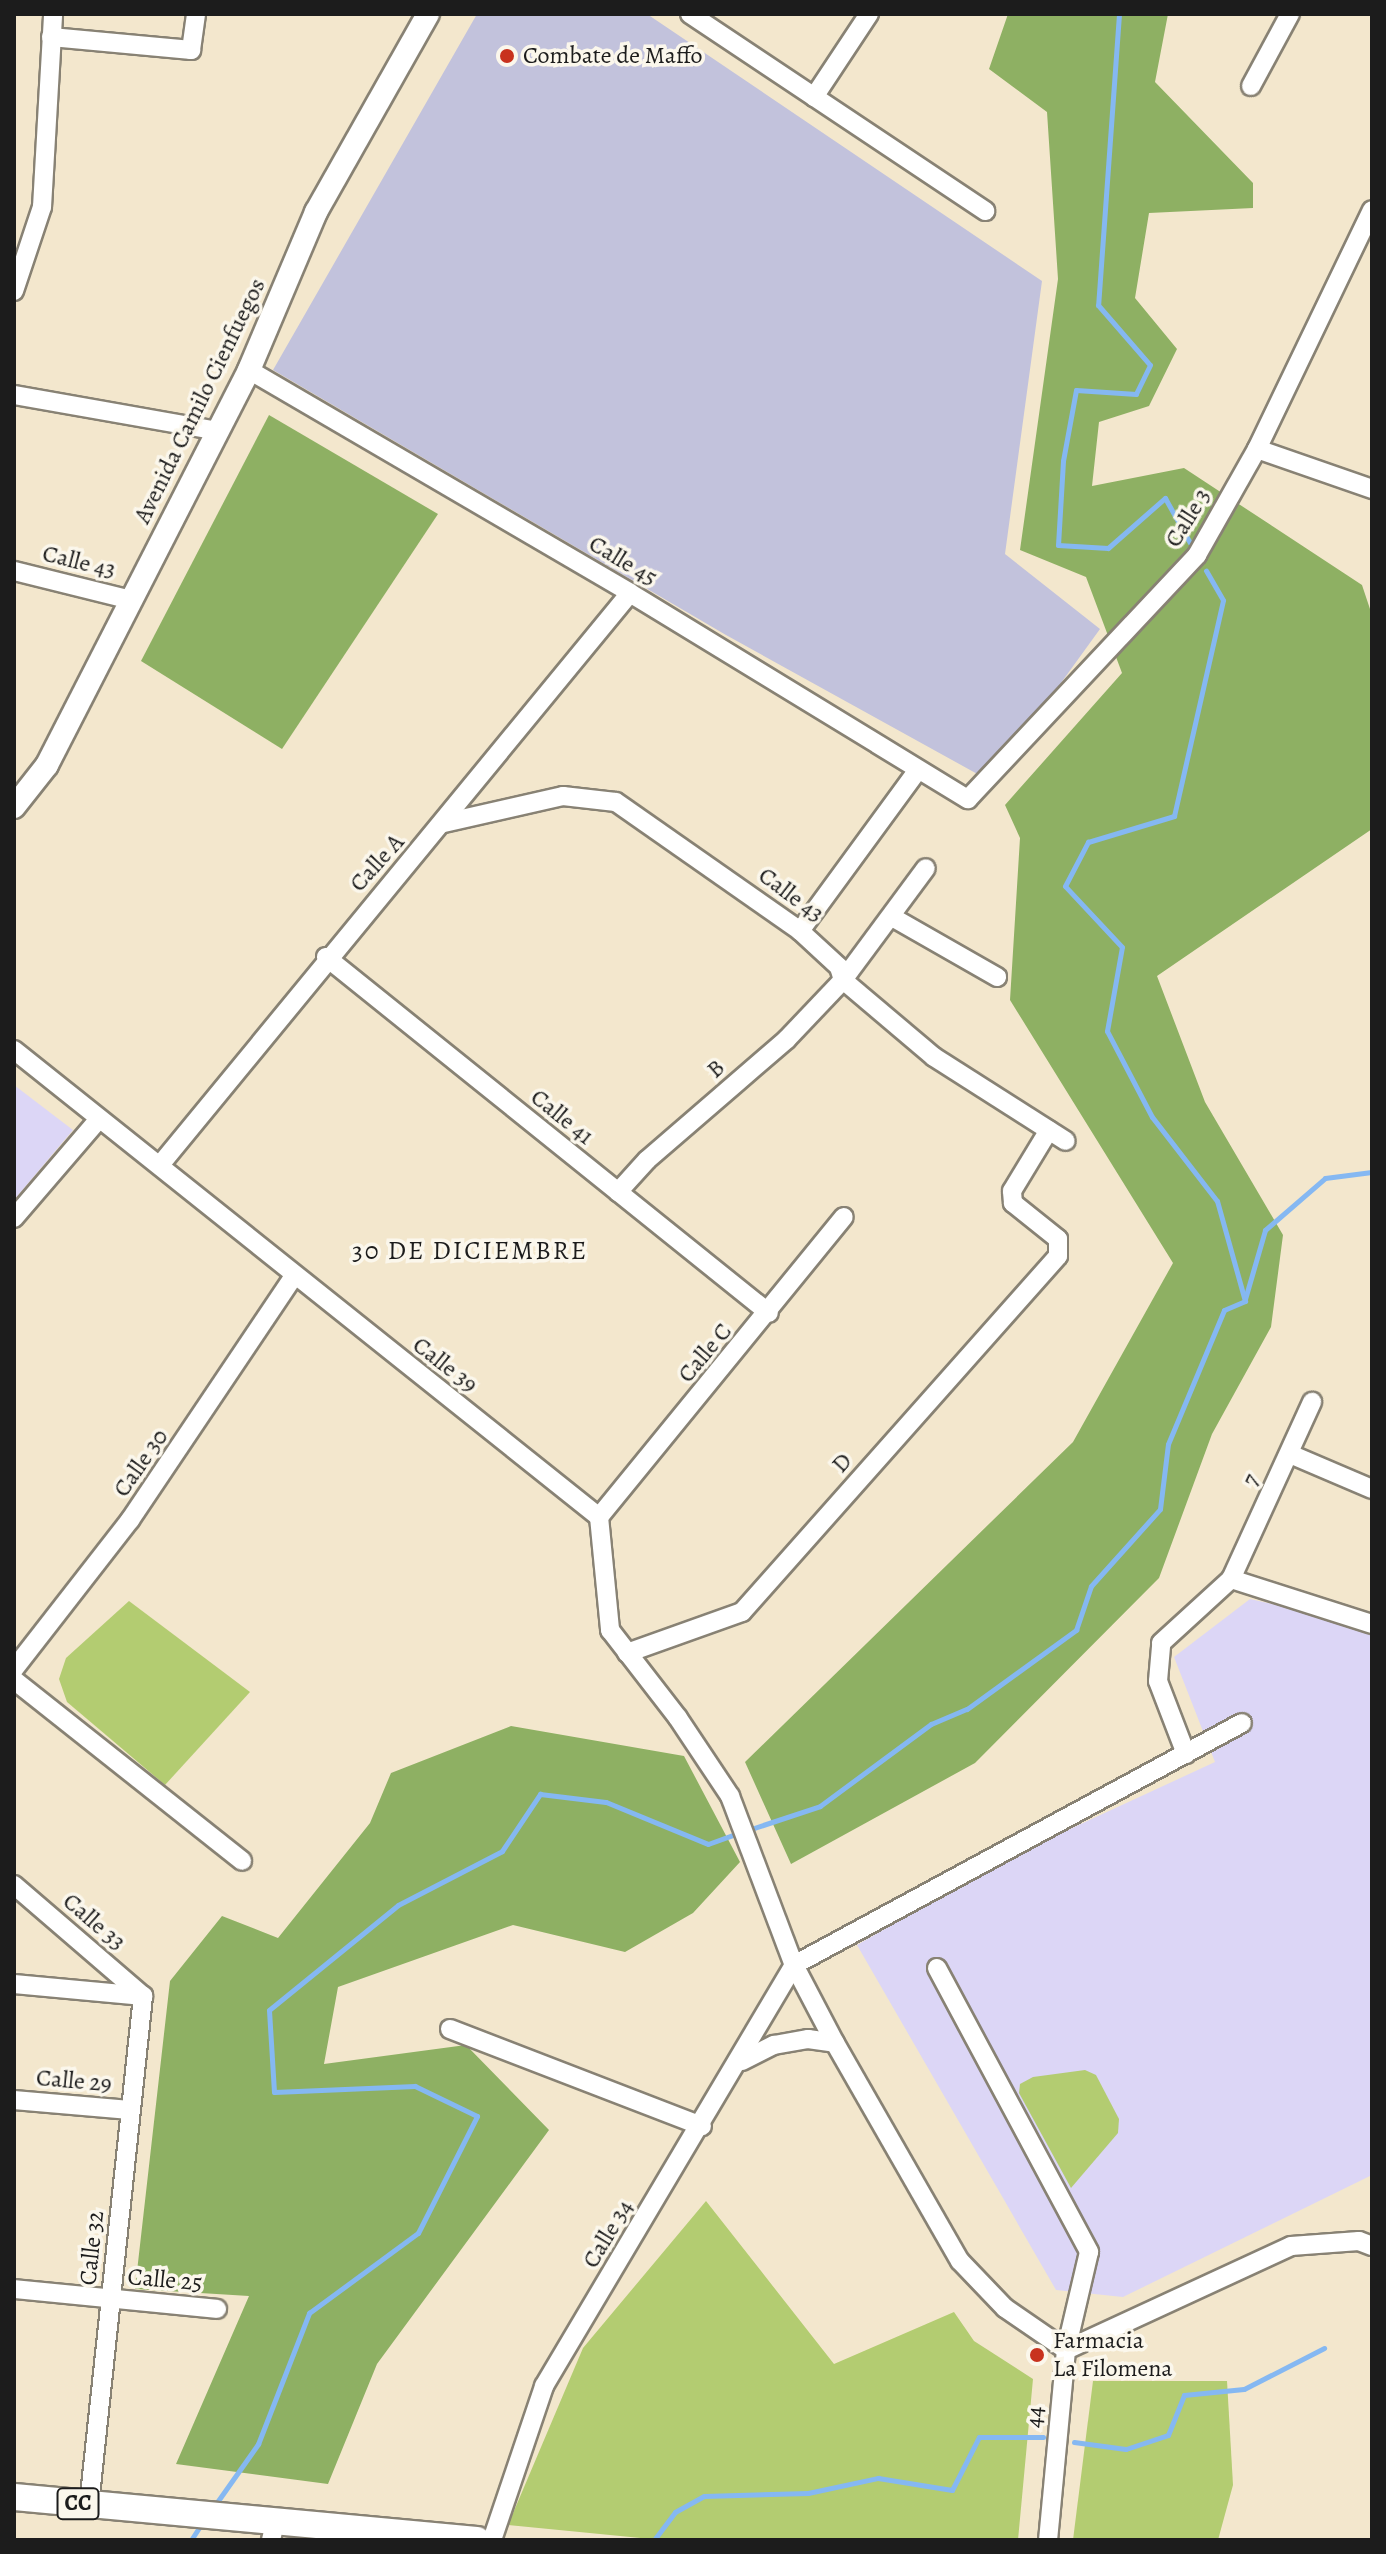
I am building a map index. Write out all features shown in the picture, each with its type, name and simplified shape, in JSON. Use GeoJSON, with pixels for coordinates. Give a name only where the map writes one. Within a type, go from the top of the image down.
{"type":"FeatureCollection","features":[{"type":"Feature","properties":{"kind":"highway","name":"CC"},"geometry":{"type":"LineString","coordinates":[[14,2497],[142,2510],[266,2528],[477,2540]]}},
{"type":"Feature","properties":{"kind":"main road","name":"Avenida Camilo Cienfuegos"},"geometry":{"type":"LineString","coordinates":[[14,807],[47,765],[249,370],[316,212],[428,14]]}},
{"type":"Feature","properties":{"kind":"street"},"geometry":{"type":"LineString","coordinates":[[14,291],[42,207],[53,14]]}},
{"type":"Feature","properties":{"kind":"street"},"geometry":{"type":"LineString","coordinates":[[51,37],[191,50],[196,14]]}},
{"type":"Feature","properties":{"kind":"street"},"geometry":{"type":"LineString","coordinates":[[814,97],[869,14]]}},
{"type":"Feature","properties":{"kind":"street"},"geometry":{"type":"LineString","coordinates":[[1251,86],[1290,14]]}},
{"type":"Feature","properties":{"kind":"street"},"geometry":{"type":"LineString","coordinates":[[700,16],[814,97],[985,211]]}},
{"type":"Feature","properties":{"kind":"street","name":"Calle 3"},"geometry":{"type":"LineString","coordinates":[[968,799],[1197,555],[1257,449],[1372,210]]}},
{"type":"Feature","properties":{"kind":"street","name":"Calle 45"},"geometry":{"type":"LineString","coordinates":[[249,370],[630,593],[968,799]]}},
{"type":"Feature","properties":{"kind":"street"},"geometry":{"type":"LineString","coordinates":[[14,395],[218,431]]}},
{"type":"Feature","properties":{"kind":"street"},"geometry":{"type":"LineString","coordinates":[[1257,449],[1372,489]]}},
{"type":"Feature","properties":{"kind":"street","name":"Calle 43"},"geometry":{"type":"LineString","coordinates":[[14,571],[131,600]]}},
{"type":"Feature","properties":{"kind":"street","name":"Calle A"},"geometry":{"type":"LineString","coordinates":[[160,1165],[326,957],[444,823],[630,593]]}},
{"type":"Feature","properties":{"kind":"street"},"geometry":{"type":"LineString","coordinates":[[800,931],[918,770]]}},
{"type":"Feature","properties":{"kind":"street","name":"Calle 43"},"geometry":{"type":"LineString","coordinates":[[444,823],[563,796],[616,802],[800,931],[839,967],[843,980],[934,1057],[1066,1141]]}},
{"type":"Feature","properties":{"kind":"street","name":"B"},"geometry":{"type":"LineString","coordinates":[[618,1192],[647,1160],[787,1039],[843,980],[926,868]]}},
{"type":"Feature","properties":{"kind":"street"},"geometry":{"type":"LineString","coordinates":[[892,917],[997,977]]}},
{"type":"Feature","properties":{"kind":"street","name":"Calle 41"},"geometry":{"type":"LineString","coordinates":[[326,957],[769,1313]]}},
{"type":"Feature","properties":{"kind":"street","name":"Calle 39"},"geometry":{"type":"LineString","coordinates":[[14,1050],[599,1517]]}},
{"type":"Feature","properties":{"kind":"street"},"geometry":{"type":"LineString","coordinates":[[14,1218],[99,1119]]}},
{"type":"Feature","properties":{"kind":"street","name":"D"},"geometry":{"type":"LineString","coordinates":[[627,1653],[742,1612],[1058,1256],[1058,1239],[1013,1203],[1012,1191],[1049,1130]]}},
{"type":"Feature","properties":{"kind":"street","name":"Calle C"},"geometry":{"type":"LineString","coordinates":[[599,1517],[769,1313],[844,1217]]}},
{"type":"Feature","properties":{"kind":"street","name":"Calle 30"},"geometry":{"type":"LineString","coordinates":[[14,1669],[130,1520],[294,1276]]}},
{"type":"Feature","properties":{"kind":"street","name":"7"},"geometry":{"type":"LineString","coordinates":[[1231,1579],[1312,1402]]}},
{"type":"Feature","properties":{"kind":"street"},"geometry":{"type":"LineString","coordinates":[[1290,1454],[1372,1489]]}},
{"type":"Feature","properties":{"kind":"street"},"geometry":{"type":"LineString","coordinates":[[599,1517],[610,1630],[730,1796],[762,1872],[794,1965],[835,2043],[960,2261],[1005,2308],[1066,2350],[1291,2246],[1359,2241],[1372,2246]]}},
{"type":"Feature","properties":{"kind":"street"},"geometry":{"type":"LineString","coordinates":[[1186,1754],[1158,1681],[1161,1643],[1231,1579],[1372,1624]]}},
{"type":"Feature","properties":{"kind":"street"},"geometry":{"type":"LineString","coordinates":[[14,1680],[242,1861]]}},
{"type":"Feature","properties":{"kind":"street"},"geometry":{"type":"LineString","coordinates":[[794,1965],[1242,1723]]}},
{"type":"Feature","properties":{"kind":"street","name":"Calle 33"},"geometry":{"type":"LineString","coordinates":[[14,1885],[143,1996]]}},
{"type":"Feature","properties":{"kind":"street","name":"Calle 34"},"geometry":{"type":"LineString","coordinates":[[492,2540],[544,2386],[742,2061],[794,1965]]}},
{"type":"Feature","properties":{"kind":"street","name":"44"},"geometry":{"type":"LineString","coordinates":[[937,1968],[1089,2252],[1066,2350],[1048,2540]]}},
{"type":"Feature","properties":{"kind":"street"},"geometry":{"type":"LineString","coordinates":[[14,1984],[143,1996]]}},
{"type":"Feature","properties":{"kind":"street","name":"Calle 32"},"geometry":{"type":"LineString","coordinates":[[89,2505],[143,1996]]}},
{"type":"Feature","properties":{"kind":"street"},"geometry":{"type":"LineString","coordinates":[[450,2029],[702,2126]]}},
{"type":"Feature","properties":{"kind":"street"},"geometry":{"type":"LineString","coordinates":[[742,2061],[797,2041],[835,2043]]}},
{"type":"Feature","properties":{"kind":"street","name":"Calle 29"},"geometry":{"type":"LineString","coordinates":[[14,2100],[130,2110]]}},
{"type":"Feature","properties":{"kind":"street","name":"Calle 25"},"geometry":{"type":"LineString","coordinates":[[14,2289],[217,2309]]}},
{"type":"Feature","properties":{"kind":"shaded area"},"geometry":{"type":"Polygon","coordinates":[[[477,14],[647,14],[1042,281],[1005,554],[1100,629],[990,781],[726,635],[273,370],[477,14]]]}},
{"type":"Feature","properties":{"kind":"shaded area"},"geometry":{"type":"Polygon","coordinates":[[[14,1085],[73,1130],[14,1200],[14,1085]]]}},
{"type":"Feature","properties":{"kind":"shaded area"},"geometry":{"type":"Polygon","coordinates":[[[1250,1599],[1372,1627],[1372,2175],[1123,2297],[1056,2290],[857,1945],[1014,1855],[1215,1762],[1174,1657],[1250,1599]]]}},
{"type":"Feature","properties":{"kind":"green space"},"geometry":{"type":"Polygon","coordinates":[[[1008,14],[1168,14],[1155,82],[1253,183],[1253,208],[1149,213],[1135,298],[1177,349],[1149,406],[1099,422],[1092,486],[1184,468],[1362,585],[1372,615],[1372,829],[1157,976],[1205,1102],[1283,1235],[1271,1327],[1212,1434],[1159,1578],[975,1763],[791,1864],[745,1762],[1073,1442],[1173,1263],[1010,1000],[1020,838],[1005,805],[1122,673],[1086,577],[1020,550],[1058,279],[1047,112],[989,69],[1008,14]]]}},
{"type":"Feature","properties":{"kind":"green space"},"geometry":{"type":"Polygon","coordinates":[[[269,415],[438,514],[282,749],[141,661],[269,415]]]}},
{"type":"Feature","properties":{"kind":"green space"},"geometry":{"type":"Polygon","coordinates":[[[129,1601],[250,1692],[165,1785],[67,1702],[59,1679],[66,1658],[129,1601]]]}},
{"type":"Feature","properties":{"kind":"green space"},"geometry":{"type":"Polygon","coordinates":[[[511,1726],[684,1756],[740,1862],[693,1913],[625,1952],[513,1925],[338,1987],[324,2064],[466,2045],[549,2130],[377,2364],[328,2484],[176,2464],[249,2296],[135,2289],[170,1981],[222,1916],[278,1938],[370,1823],[391,1773],[511,1726]]]}},
{"type":"Feature","properties":{"kind":"green space"},"geometry":{"type":"Polygon","coordinates":[[[1085,2070],[1096,2075],[1119,2119],[1118,2133],[1071,2188],[1019,2093],[1020,2084],[1033,2077],[1085,2070]]]}},
{"type":"Feature","properties":{"kind":"green space"},"geometry":{"type":"Polygon","coordinates":[[[706,2201],[834,2364],[954,2312],[974,2341],[1033,2379],[1018,2540],[661,2540],[508,2525],[583,2348],[706,2201]]]}},
{"type":"Feature","properties":{"kind":"green space"},"geometry":{"type":"Polygon","coordinates":[[[1093,2381],[1227,2381],[1233,2485],[1218,2540],[1073,2540],[1093,2381]]]}},
{"type":"Feature","properties":{"kind":"waterway"},"geometry":{"type":"LineString","coordinates":[[1119,14],[1098,305],[1150,365],[1136,394],[1076,390],[1063,461],[1058,545],[1108,548],[1165,498],[1190,543]]}},
{"type":"Feature","properties":{"kind":"waterway"},"geometry":{"type":"LineString","coordinates":[[748,1830],[820,1806],[931,1724],[967,1709],[1076,1630],[1091,1586],[1160,1509],[1168,1444],[1224,1310],[1245,1301],[1217,1201],[1152,1117],[1107,1031],[1122,947],[1065,886],[1088,842],[1174,816],[1223,600],[1206,570]]}},
{"type":"Feature","properties":{"kind":"waterway"},"geometry":{"type":"LineString","coordinates":[[1245,1299],[1265,1230],[1325,1178],[1372,1172]]}},
{"type":"Feature","properties":{"kind":"waterway"},"geometry":{"type":"LineString","coordinates":[[215,2505],[258,2444],[309,2313],[418,2233],[477,2116],[415,2086],[274,2092],[269,2010],[398,1905],[502,1851],[540,1794],[606,1802],[708,1844],[738,1833]]}},
{"type":"Feature","properties":{"kind":"waterway"},"geometry":{"type":"LineString","coordinates":[[1074,2442],[1126,2449],[1168,2435],[1184,2395],[1244,2389],[1324,2348]]}},
{"type":"Feature","properties":{"kind":"waterway"},"geometry":{"type":"LineString","coordinates":[[654,2540],[675,2512],[704,2496],[808,2493],[878,2478],[952,2490],[979,2437],[1043,2437]]}},
{"type":"Feature","properties":{"kind":"waterway"},"geometry":{"type":"LineString","coordinates":[[191,2540],[202,2523]]}},
{"type":"Feature","properties":{"kind":"place","name":"Combate de Maffo"},"geometry":{"type":"Point","coordinates":[507,56]}},
{"type":"Feature","properties":{"kind":"place","name":"Farmacia La Filomena"},"geometry":{"type":"Point","coordinates":[1037,2355]}},
{"type":"Feature","properties":{"kind":"district","name":"30 DE DICIEMBRE"},"geometry":{"type":"Point","coordinates":[470,1251]}}]}
